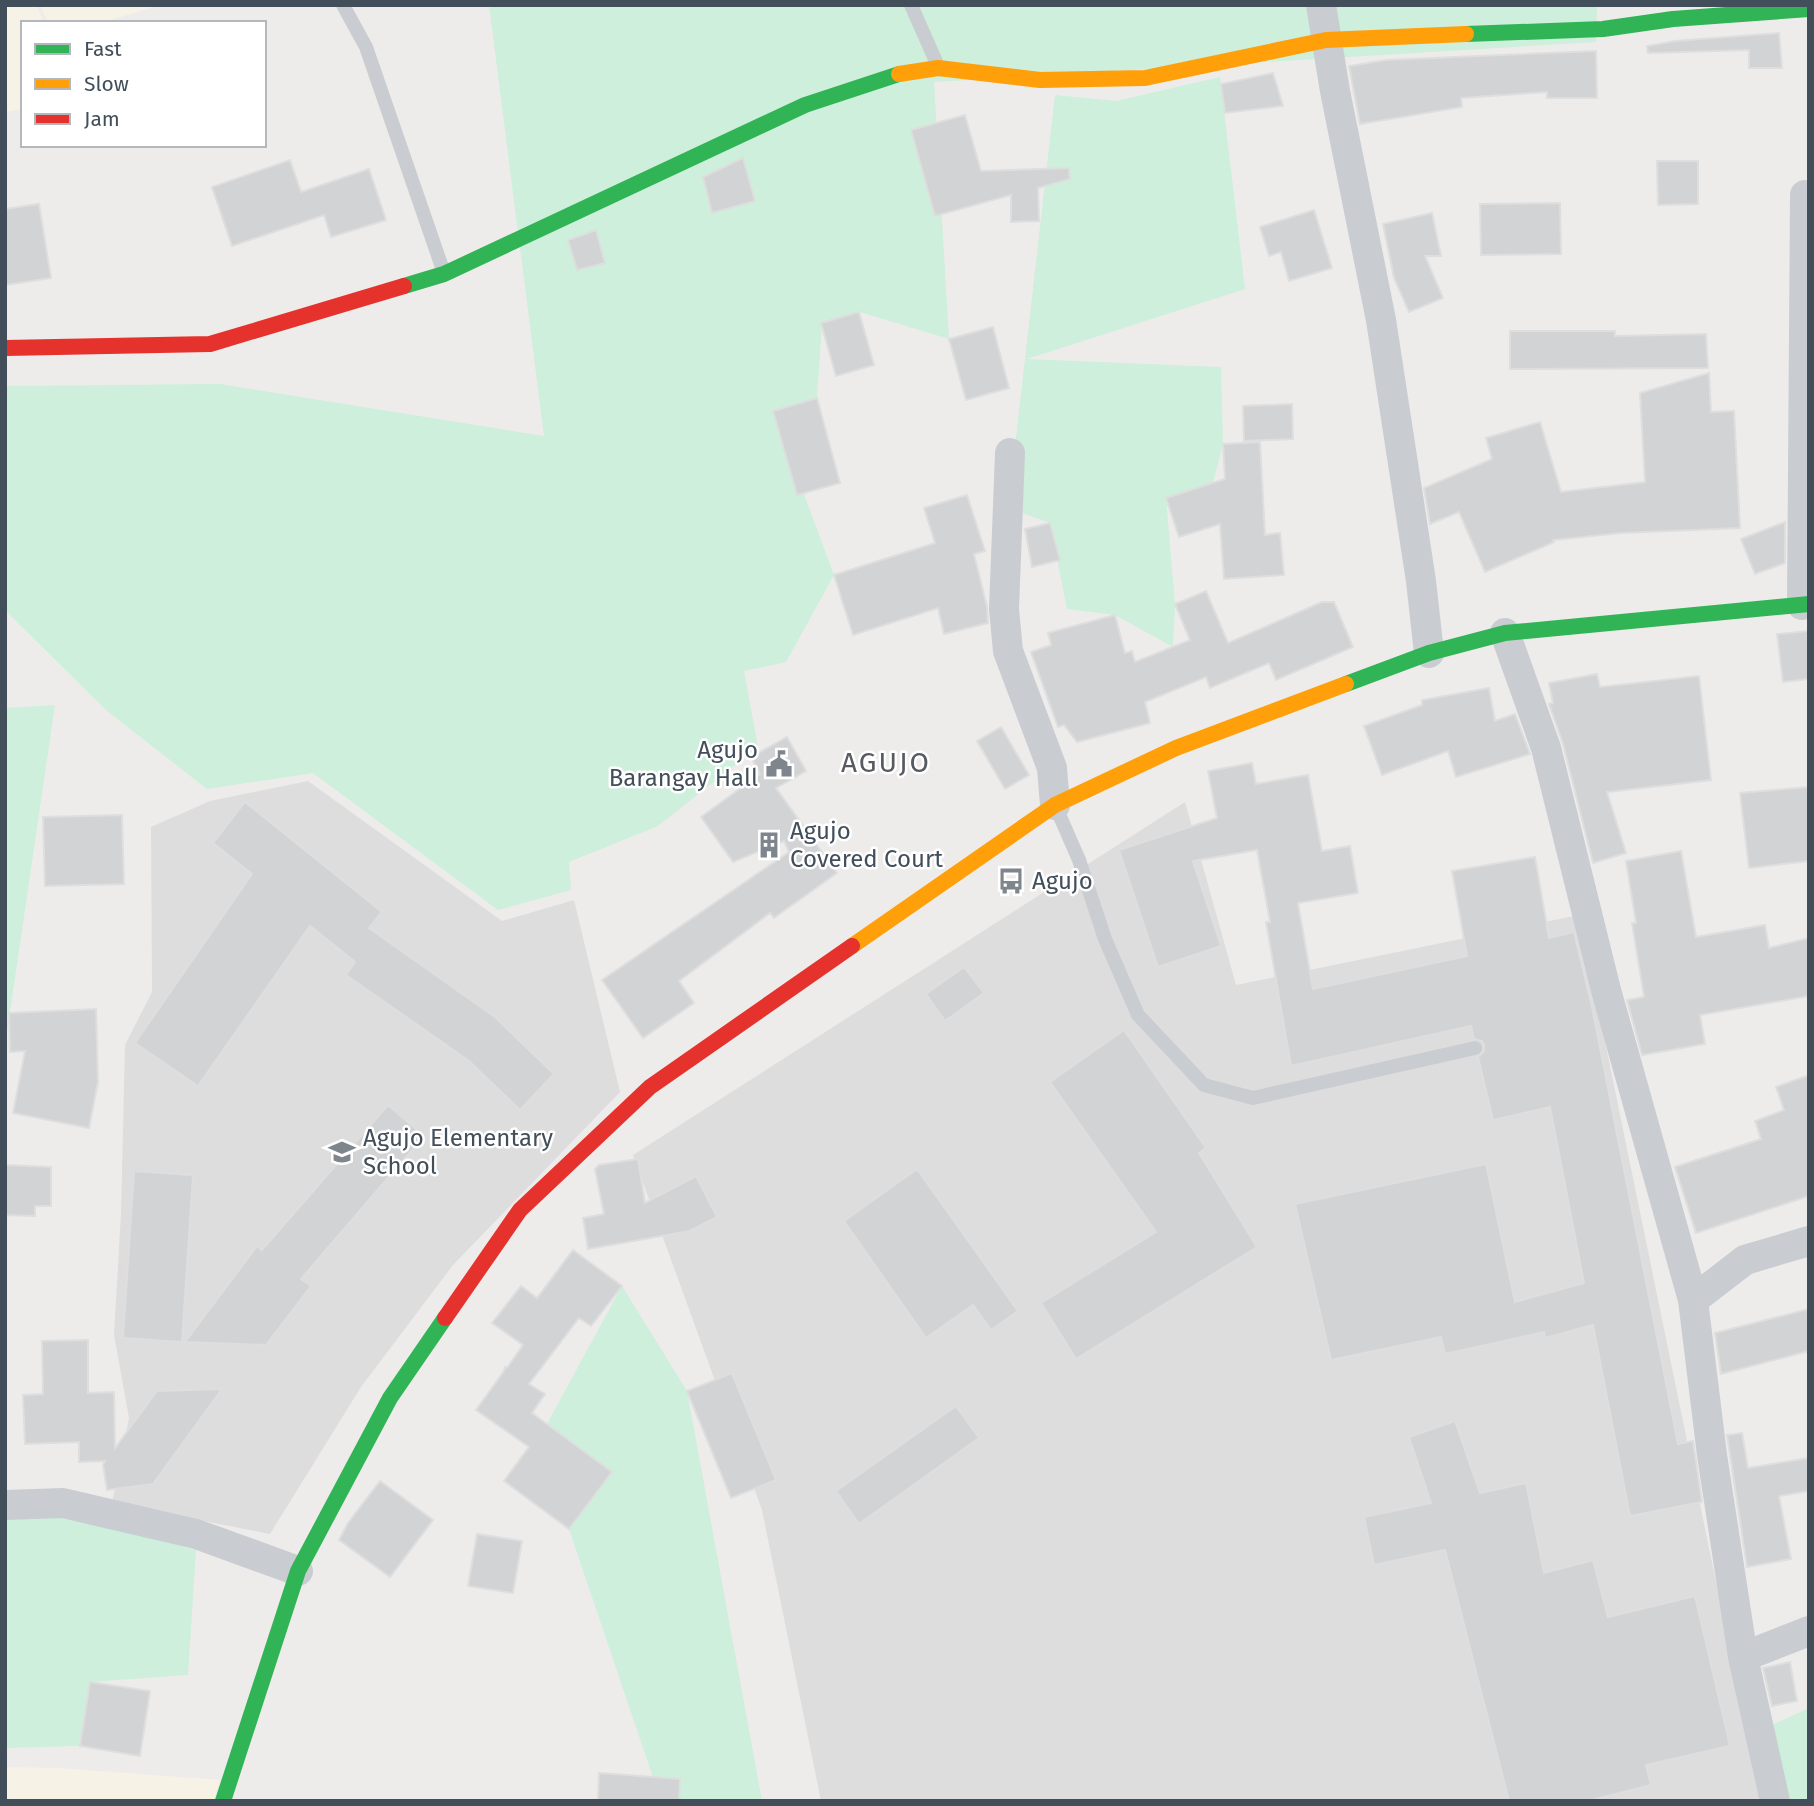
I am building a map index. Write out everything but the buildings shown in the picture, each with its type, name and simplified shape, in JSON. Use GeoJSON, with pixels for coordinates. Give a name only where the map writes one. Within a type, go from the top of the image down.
{"type":"FeatureCollection","features":[{"type":"Feature","properties":{"kind":"main road"},"geometry":{"type":"LineString","coordinates":[[5,348],[210,344],[444,274],[805,105],[906,72],[938,68],[1040,80],[1145,78],[1326,40],[1603,29],[1673,19],[1809,9]]}},
{"type":"Feature","properties":{"kind":"main road"},"geometry":{"type":"LineString","coordinates":[[223,1801],[298,1571],[390,1398],[520,1210],[650,1087],[1055,805],[1176,748],[1429,653],[1505,633],[1805,605]]}},
{"type":"Feature","properties":{"kind":"street"},"geometry":{"type":"LineString","coordinates":[[1321,5],[1381,320],[1426,614],[1429,653]]}},
{"type":"Feature","properties":{"kind":"street"},"geometry":{"type":"LineString","coordinates":[[1805,195],[1805,605]]}},
{"type":"Feature","properties":{"kind":"street"},"geometry":{"type":"LineString","coordinates":[[1010,453],[1003,609],[1008,651],[1052,768],[1055,805]]}},
{"type":"Feature","properties":{"kind":"street"},"geometry":{"type":"LineString","coordinates":[[1505,633],[1546,748],[1606,990],[1693,1300],[1712,1455],[1743,1657],[1776,1801]]}},
{"type":"Feature","properties":{"kind":"street"},"geometry":{"type":"LineString","coordinates":[[1693,1300],[1745,1260],[1809,1241]]}},
{"type":"Feature","properties":{"kind":"street"},"geometry":{"type":"LineString","coordinates":[[5,1505],[63,1503],[196,1534],[298,1571]]}},
{"type":"Feature","properties":{"kind":"street"},"geometry":{"type":"LineString","coordinates":[[1743,1657],[1809,1632]]}},
{"type":"Feature","properties":{"kind":"lane"},"geometry":{"type":"LineString","coordinates":[[343,5],[366,47],[444,274]]}},
{"type":"Feature","properties":{"kind":"lane"},"geometry":{"type":"LineString","coordinates":[[911,5],[938,68]]}},
{"type":"Feature","properties":{"kind":"lane"},"geometry":{"type":"LineString","coordinates":[[1055,805],[1079,860],[1105,939],[1138,1015],[1204,1086],[1253,1098],[1475,1048]]}},
{"type":"Feature","properties":{"kind":"shaded area"},"geometry":{"type":"Polygon","coordinates":[[[5,5],[37,5],[43,21],[21,21],[21,109],[5,112],[5,5]]]}},
{"type":"Feature","properties":{"kind":"shaded area"},"geometry":{"type":"Polygon","coordinates":[[[41,5],[160,5],[108,21],[46,21],[41,5]]]}},
{"type":"Feature","properties":{"kind":"shaded area","name":"Agujo Elementary School"},"geometry":{"type":"Polygon","coordinates":[[[308,781],[502,921],[574,900],[620,1092],[453,1265],[361,1387],[270,1534],[112,1503],[129,1418],[114,1335],[121,1213],[125,1045],[152,992],[151,827],[210,801],[308,781]]]}},
{"type":"Feature","properties":{"kind":"shaded area"},"geometry":{"type":"Polygon","coordinates":[[[1185,802],[1236,985],[1579,915],[1761,1801],[821,1801],[762,1510],[633,1155],[1185,802]]]}},
{"type":"Feature","properties":{"kind":"shaded area"},"geometry":{"type":"Polygon","coordinates":[[[5,1767],[58,1768],[220,1780],[214,1801],[5,1801],[5,1767]]]}},
{"type":"Feature","properties":{"kind":"green space"},"geometry":{"type":"Polygon","coordinates":[[[489,5],[1597,5],[1596,42],[934,82],[949,339],[860,312],[822,323],[817,398],[773,411],[834,575],[786,662],[744,671],[758,747],[658,826],[569,862],[571,890],[498,910],[313,773],[207,789],[106,710],[5,610],[5,386],[220,384],[544,436],[489,5]]]}},
{"type":"Feature","properties":{"kind":"green space"},"geometry":{"type":"Polygon","coordinates":[[[1220,77],[1245,289],[1027,359],[1221,367],[1223,444],[1213,483],[1166,498],[1175,604],[1173,647],[1115,615],[1067,609],[1050,523],[1008,508],[1055,95],[1116,101],[1220,77]]]}},
{"type":"Feature","properties":{"kind":"green space"},"geometry":{"type":"Polygon","coordinates":[[[55,705],[5,1046],[5,708],[55,705]]]}},
{"type":"Feature","properties":{"kind":"green space"},"geometry":{"type":"Polygon","coordinates":[[[622,1286],[687,1391],[762,1801],[661,1801],[569,1529],[611,1472],[547,1424],[622,1286]]]}},
{"type":"Feature","properties":{"kind":"green space"},"geometry":{"type":"Polygon","coordinates":[[[62,1514],[196,1550],[188,1675],[90,1682],[80,1746],[5,1748],[5,1518],[62,1514]]]}},
{"type":"Feature","properties":{"kind":"green space"},"geometry":{"type":"Polygon","coordinates":[[[1809,1708],[1809,1801],[1785,1801],[1770,1726],[1809,1708]]]}},
{"type":"Feature","properties":{"kind":"traffic: fast"},"geometry":{"type":"LineString","coordinates":[[1466,34],[1603,29],[1673,19],[1809,9]]}},
{"type":"Feature","properties":{"kind":"traffic: fast"},"geometry":{"type":"LineString","coordinates":[[404,286],[444,274],[805,105],[899,74]]}},
{"type":"Feature","properties":{"kind":"traffic: fast"},"geometry":{"type":"LineString","coordinates":[[1346,684],[1429,653],[1505,633],[1809,604]]}},
{"type":"Feature","properties":{"kind":"traffic: fast"},"geometry":{"type":"LineString","coordinates":[[223,1801],[298,1571],[390,1398],[445,1318]]}},
{"type":"Feature","properties":{"kind":"traffic: slow"},"geometry":{"type":"LineString","coordinates":[[899,74],[938,68],[1040,80],[1145,78],[1326,40],[1466,34]]}},
{"type":"Feature","properties":{"kind":"traffic: slow"},"geometry":{"type":"LineString","coordinates":[[852,946],[1055,805],[1176,748],[1346,684]]}},
{"type":"Feature","properties":{"kind":"traffic: jam"},"geometry":{"type":"LineString","coordinates":[[5,348],[210,344],[404,286]]}},
{"type":"Feature","properties":{"kind":"traffic: jam"},"geometry":{"type":"LineString","coordinates":[[445,1318],[520,1210],[650,1087],[852,946]]}},
{"type":"Feature","properties":{"kind":"place","name":"Agujo Barangay Hall"},"geometry":{"type":"Point","coordinates":[779,764]}},
{"type":"Feature","properties":{"kind":"place","name":"Agujo Covered Court"},"geometry":{"type":"Point","coordinates":[769,845]}},
{"type":"Feature","properties":{"kind":"place","name":"Agujo"},"geometry":{"type":"Point","coordinates":[1011,881]}},
{"type":"Feature","properties":{"kind":"place","name":"Agujo Elementary School"},"geometry":{"type":"Point","coordinates":[342,1152]}},
{"type":"Feature","properties":{"kind":"district","name":"AGUJO"},"geometry":{"type":"Point","coordinates":[886,762]}}]}
